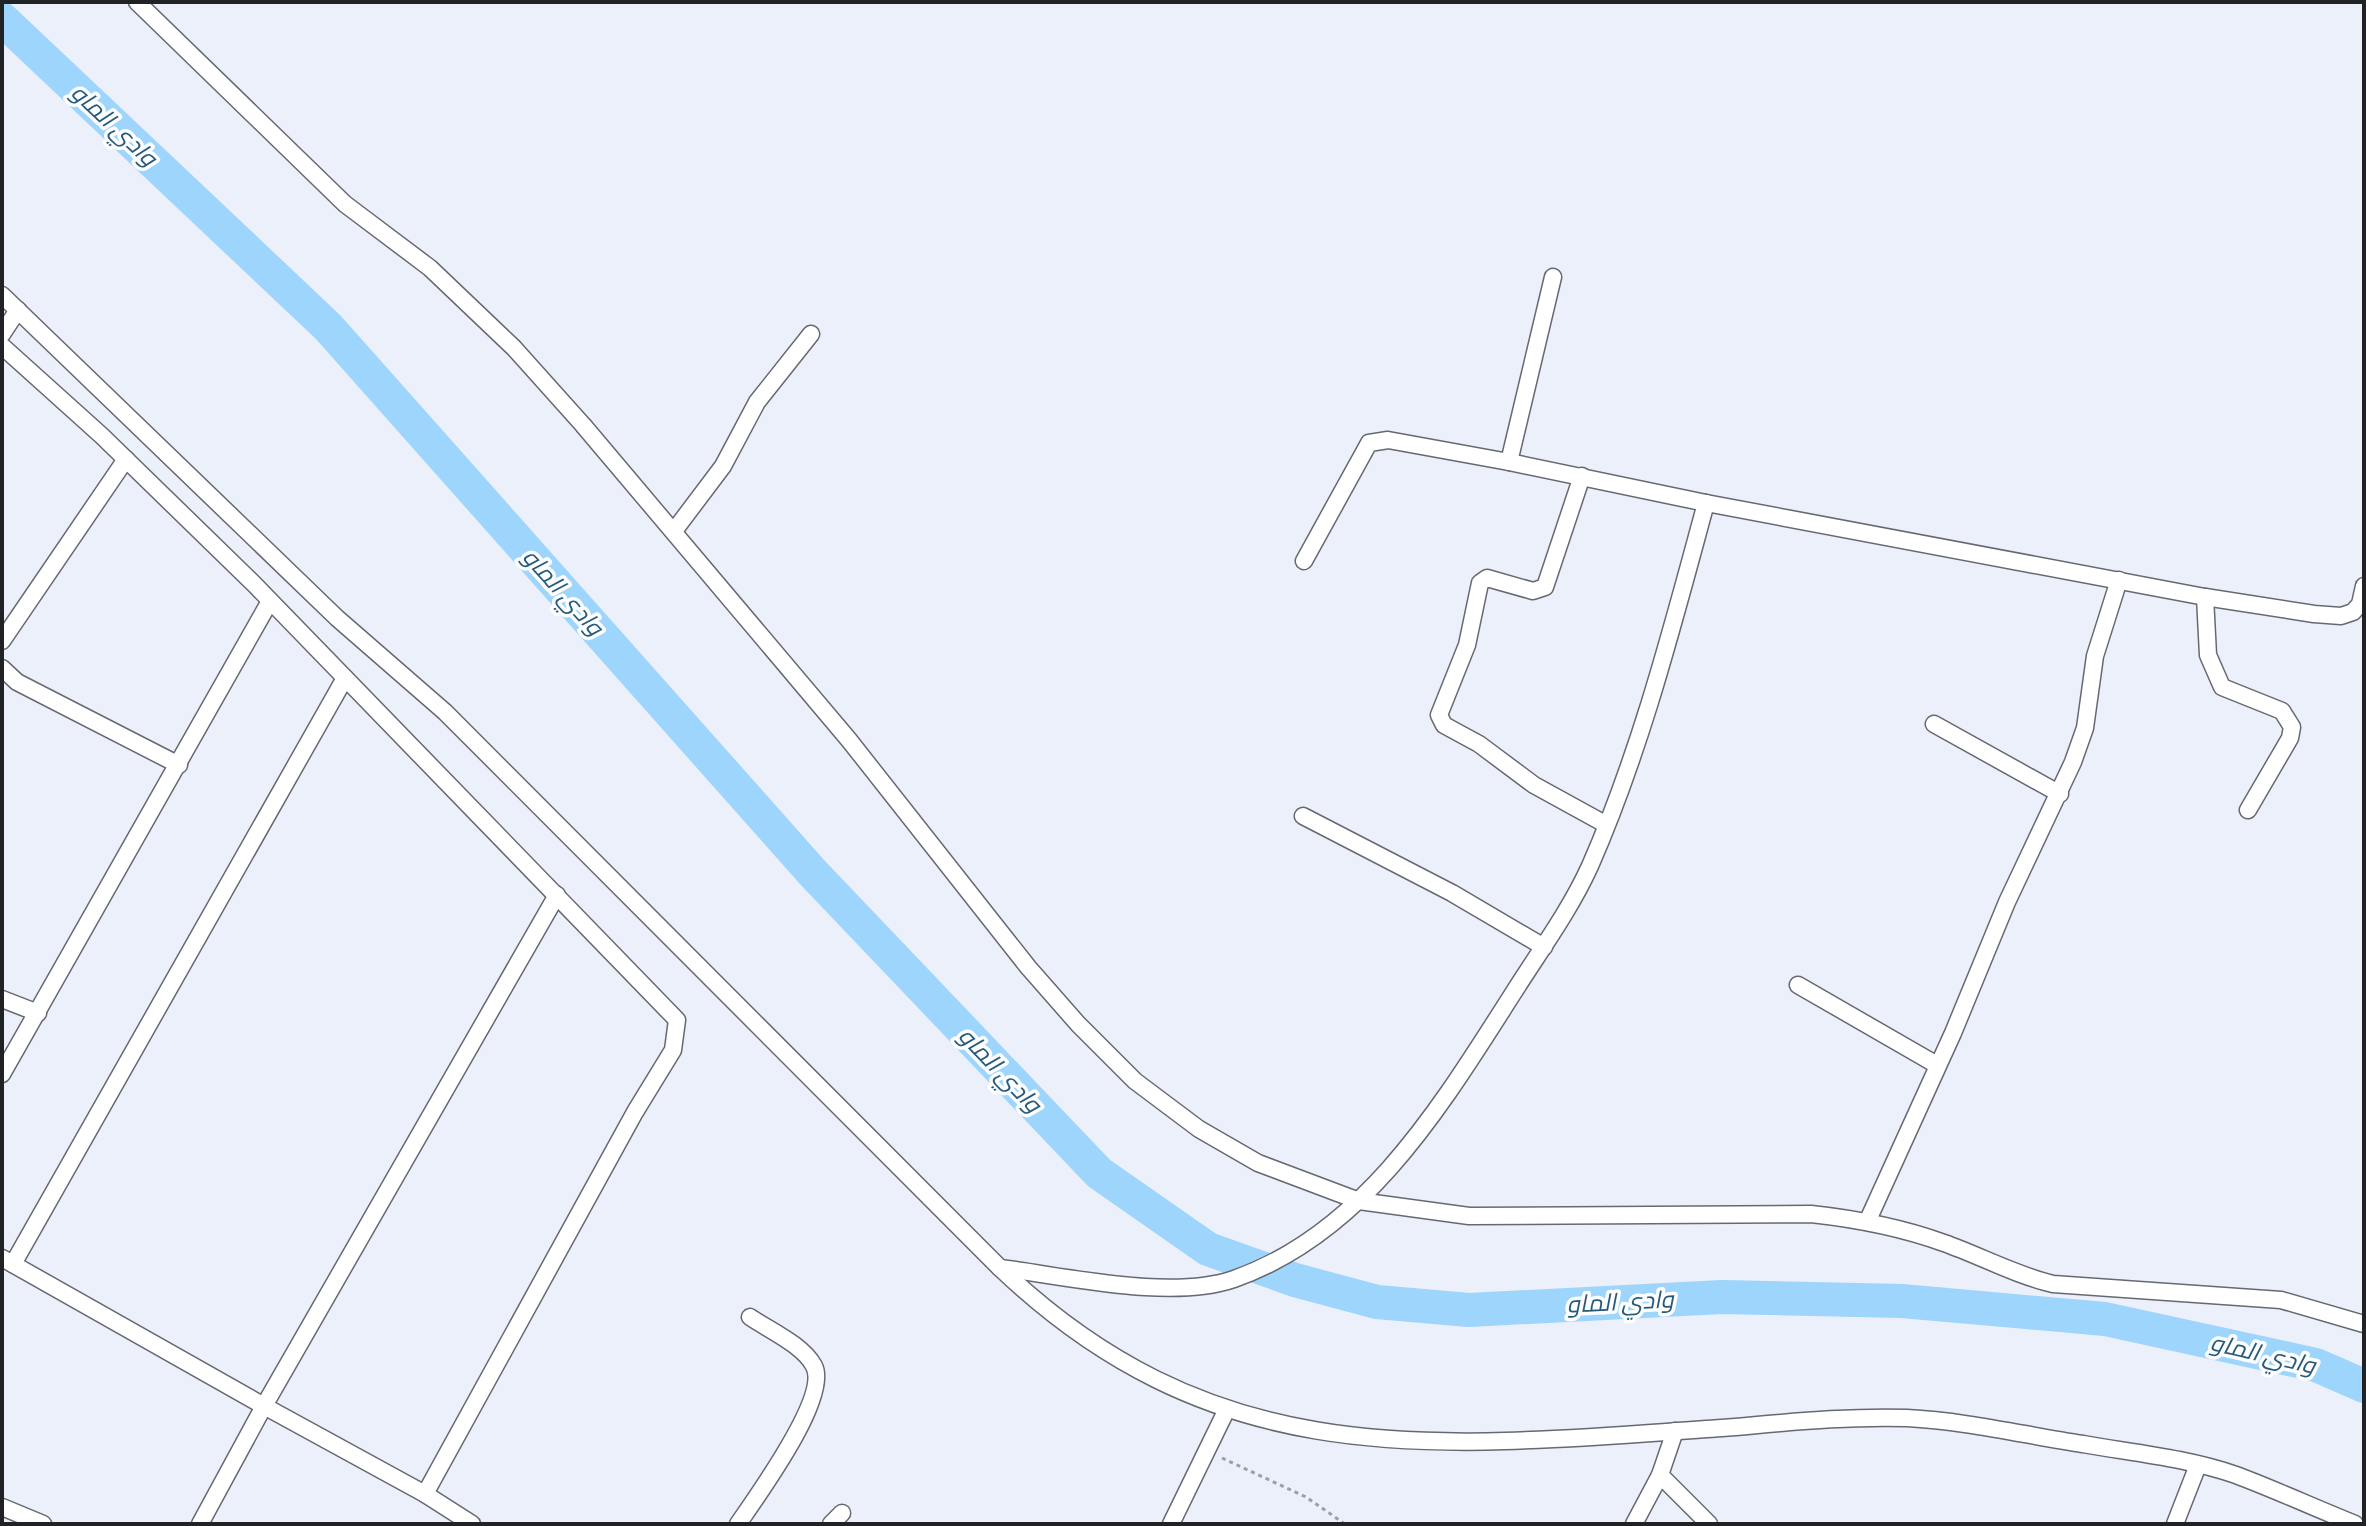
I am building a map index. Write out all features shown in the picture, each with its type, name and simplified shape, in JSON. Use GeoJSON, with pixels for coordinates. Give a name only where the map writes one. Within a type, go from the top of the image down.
{"type":"FeatureCollection","features":[{"type":"Feature","properties":{"kind":"street"},"geometry":{"type":"LineString","coordinates":[[137,2],[345,204],[430,268],[514,348],[674,531],[849,740],[1028,967],[1078,1024],[1135,1081],[1199,1129],[1258,1163],[1359,1201],[1469,1216],[1811,1214],[1868,1220],[1941,1242],[2025,1277],[2053,1284],[2281,1300],[2364,1324]]}},
{"type":"Feature","properties":{"kind":"street"},"geometry":{"type":"LineString","coordinates":[[1509,462],[1553,277]]}},
{"type":"Feature","properties":{"kind":"street"},"geometry":{"type":"LineString","coordinates":[[2,295],[337,618],[445,712],[1000,1268],[1067,1328],[1111,1357],[1227,1409],[1281,1426],[1378,1441],[1524,1439],[1817,1419],[1907,1418],[1973,1426],[2198,1465],[2234,1474],[2355,1524]]}},
{"type":"Feature","properties":{"kind":"street"},"geometry":{"type":"LineString","coordinates":[[2,334],[18,310]]}},
{"type":"Feature","properties":{"kind":"street"},"geometry":{"type":"LineString","coordinates":[[674,531],[723,466],[757,402],[811,334]]}},
{"type":"Feature","properties":{"kind":"street"},"geometry":{"type":"LineString","coordinates":[[2,346],[126,459],[270,601],[665,1004],[677,1020],[673,1050],[635,1112],[425,1494]]}},
{"type":"Feature","properties":{"kind":"street"},"geometry":{"type":"LineString","coordinates":[[1304,561],[1369,443],[1388,440],[2205,597],[2341,616],[2353,612],[2360,604],[2364,586]]}},
{"type":"Feature","properties":{"kind":"street"},"geometry":{"type":"LineString","coordinates":[[2,641],[126,459]]}},
{"type":"Feature","properties":{"kind":"street"},"geometry":{"type":"LineString","coordinates":[[1582,476],[1545,587],[1533,591],[1487,578],[1480,583],[1467,645],[1439,715],[1444,725],[1479,744],[1525,780],[1605,824]]}},
{"type":"Feature","properties":{"kind":"street"},"geometry":{"type":"LineString","coordinates":[[1000,1268],[1181,1289],[1232,1279],[1282,1257],[1338,1222],[1359,1201],[1440,1104],[1544,947],[1576,892],[1605,824],[1674,620],[1706,503]]}},
{"type":"Feature","properties":{"kind":"street"},"geometry":{"type":"LineString","coordinates":[[1868,1220],[2007,902],[2060,794],[2085,728],[2095,656],[2119,580]]}},
{"type":"Feature","properties":{"kind":"street"},"geometry":{"type":"LineString","coordinates":[[2205,597],[2208,655],[2222,687],[2282,711],[2292,727],[2290,738],[2248,810]]}},
{"type":"Feature","properties":{"kind":"street"},"geometry":{"type":"LineString","coordinates":[[2,1074],[270,601]]}},
{"type":"Feature","properties":{"kind":"street"},"geometry":{"type":"LineString","coordinates":[[2,668],[17,682],[179,765]]}},
{"type":"Feature","properties":{"kind":"street"},"geometry":{"type":"LineString","coordinates":[[345,678],[8,1261],[425,1494],[472,1524]]}},
{"type":"Feature","properties":{"kind":"street"},"geometry":{"type":"LineString","coordinates":[[1934,724],[2060,794]]}},
{"type":"Feature","properties":{"kind":"street"},"geometry":{"type":"LineString","coordinates":[[1303,816],[1424,878],[1544,947]]}},
{"type":"Feature","properties":{"kind":"street"},"geometry":{"type":"LineString","coordinates":[[200,1524],[264,1406],[557,895]]}},
{"type":"Feature","properties":{"kind":"street"},"geometry":{"type":"LineString","coordinates":[[1798,985],[1937,1065]]}},
{"type":"Feature","properties":{"kind":"street"},"geometry":{"type":"LineString","coordinates":[[2,999],[38,1013]]}},
{"type":"Feature","properties":{"kind":"street"},"geometry":{"type":"LineString","coordinates":[[739,1524],[785,1453],[817,1384],[815,1367],[805,1355],[750,1317]]}},
{"type":"Feature","properties":{"kind":"street"},"geometry":{"type":"LineString","coordinates":[[1171,1524],[1227,1409]]}},
{"type":"Feature","properties":{"kind":"street"},"geometry":{"type":"LineString","coordinates":[[1634,1524],[1660,1475],[1675,1431]]}},
{"type":"Feature","properties":{"kind":"street"},"geometry":{"type":"LineString","coordinates":[[2175,1524],[2198,1465]]}},
{"type":"Feature","properties":{"kind":"street"},"geometry":{"type":"LineString","coordinates":[[1660,1475],[1709,1524]]}},
{"type":"Feature","properties":{"kind":"street"},"geometry":{"type":"LineString","coordinates":[[2,1507],[43,1524]]}},
{"type":"Feature","properties":{"kind":"path"},"geometry":{"type":"LineString","coordinates":[[1207,1450],[1306,1497],[1345,1524]]}},
{"type":"Feature","properties":{"kind":"waterway","name":"وادي الماو"},"geometry":{"type":"LineString","coordinates":[[2,19],[328,327],[812,872],[1099,1173],[1208,1249],[1295,1280],[1377,1302],[1469,1310],[1722,1297],[1902,1301],[2105,1319],[2316,1365],[2364,1386]]}}]}
